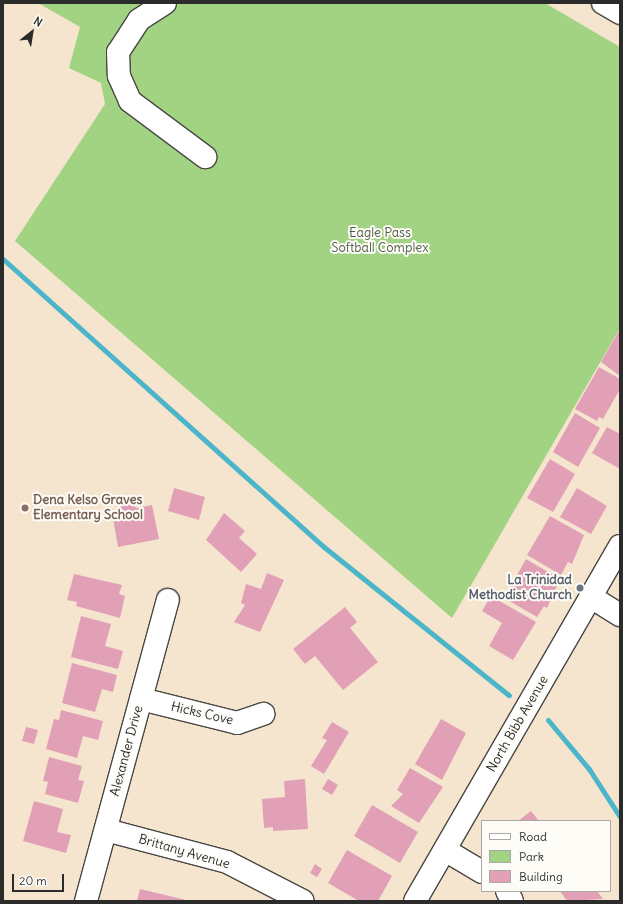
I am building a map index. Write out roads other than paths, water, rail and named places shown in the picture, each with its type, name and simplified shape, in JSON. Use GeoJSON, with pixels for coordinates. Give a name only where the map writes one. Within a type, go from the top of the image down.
{"type":"FeatureCollection","features":[{"type":"Feature","properties":{"kind":"street"},"geometry":{"type":"LineString","coordinates":[[165,3],[139,20],[118,52],[119,76],[130,101],[205,157]]}},
{"type":"Feature","properties":{"kind":"street"},"geometry":{"type":"LineString","coordinates":[[602,3],[620,13]]}},
{"type":"Feature","properties":{"kind":"street","name":"North Bibb Avenue"},"geometry":{"type":"LineString","coordinates":[[415,901],[620,546]]}},
{"type":"Feature","properties":{"kind":"street"},"geometry":{"type":"LineString","coordinates":[[591,597],[620,615]]}},
{"type":"Feature","properties":{"kind":"street","name":"Alexander Drive"},"geometry":{"type":"LineString","coordinates":[[86,901],[168,600]]}},
{"type":"Feature","properties":{"kind":"street","name":"Hicks Cove"},"geometry":{"type":"LineString","coordinates":[[141,699],[237,723],[263,714]]}},
{"type":"Feature","properties":{"kind":"street","name":"Brittany Avenue"},"geometry":{"type":"LineString","coordinates":[[106,830],[227,862],[303,901]]}},
{"type":"Feature","properties":{"kind":"street"},"geometry":{"type":"LineString","coordinates":[[445,850],[481,871]]}},
{"type":"Feature","properties":{"kind":"street"},"geometry":{"type":"LineString","coordinates":[[508,892],[512,901]]}},
{"type":"Feature","properties":{"kind":"waterway"},"geometry":{"type":"LineString","coordinates":[[3,259],[324,547],[509,695]]}},
{"type":"Feature","properties":{"kind":"waterway"},"geometry":{"type":"LineString","coordinates":[[548,720],[589,769],[620,817]]}},
{"type":"Feature","properties":{"kind":"place","name":"Dena Kelso Graves Elementary School"},"geometry":{"type":"Point","coordinates":[25,508]}},
{"type":"Feature","properties":{"kind":"place","name":"La Trinidad Methodist Church"},"geometry":{"type":"Point","coordinates":[580,588]}},
{"type":"Feature","properties":{"kind":"park label","name":"Eagle Pass Softball Complex"},"geometry":{"type":"Point","coordinates":[380,242]}}]}
